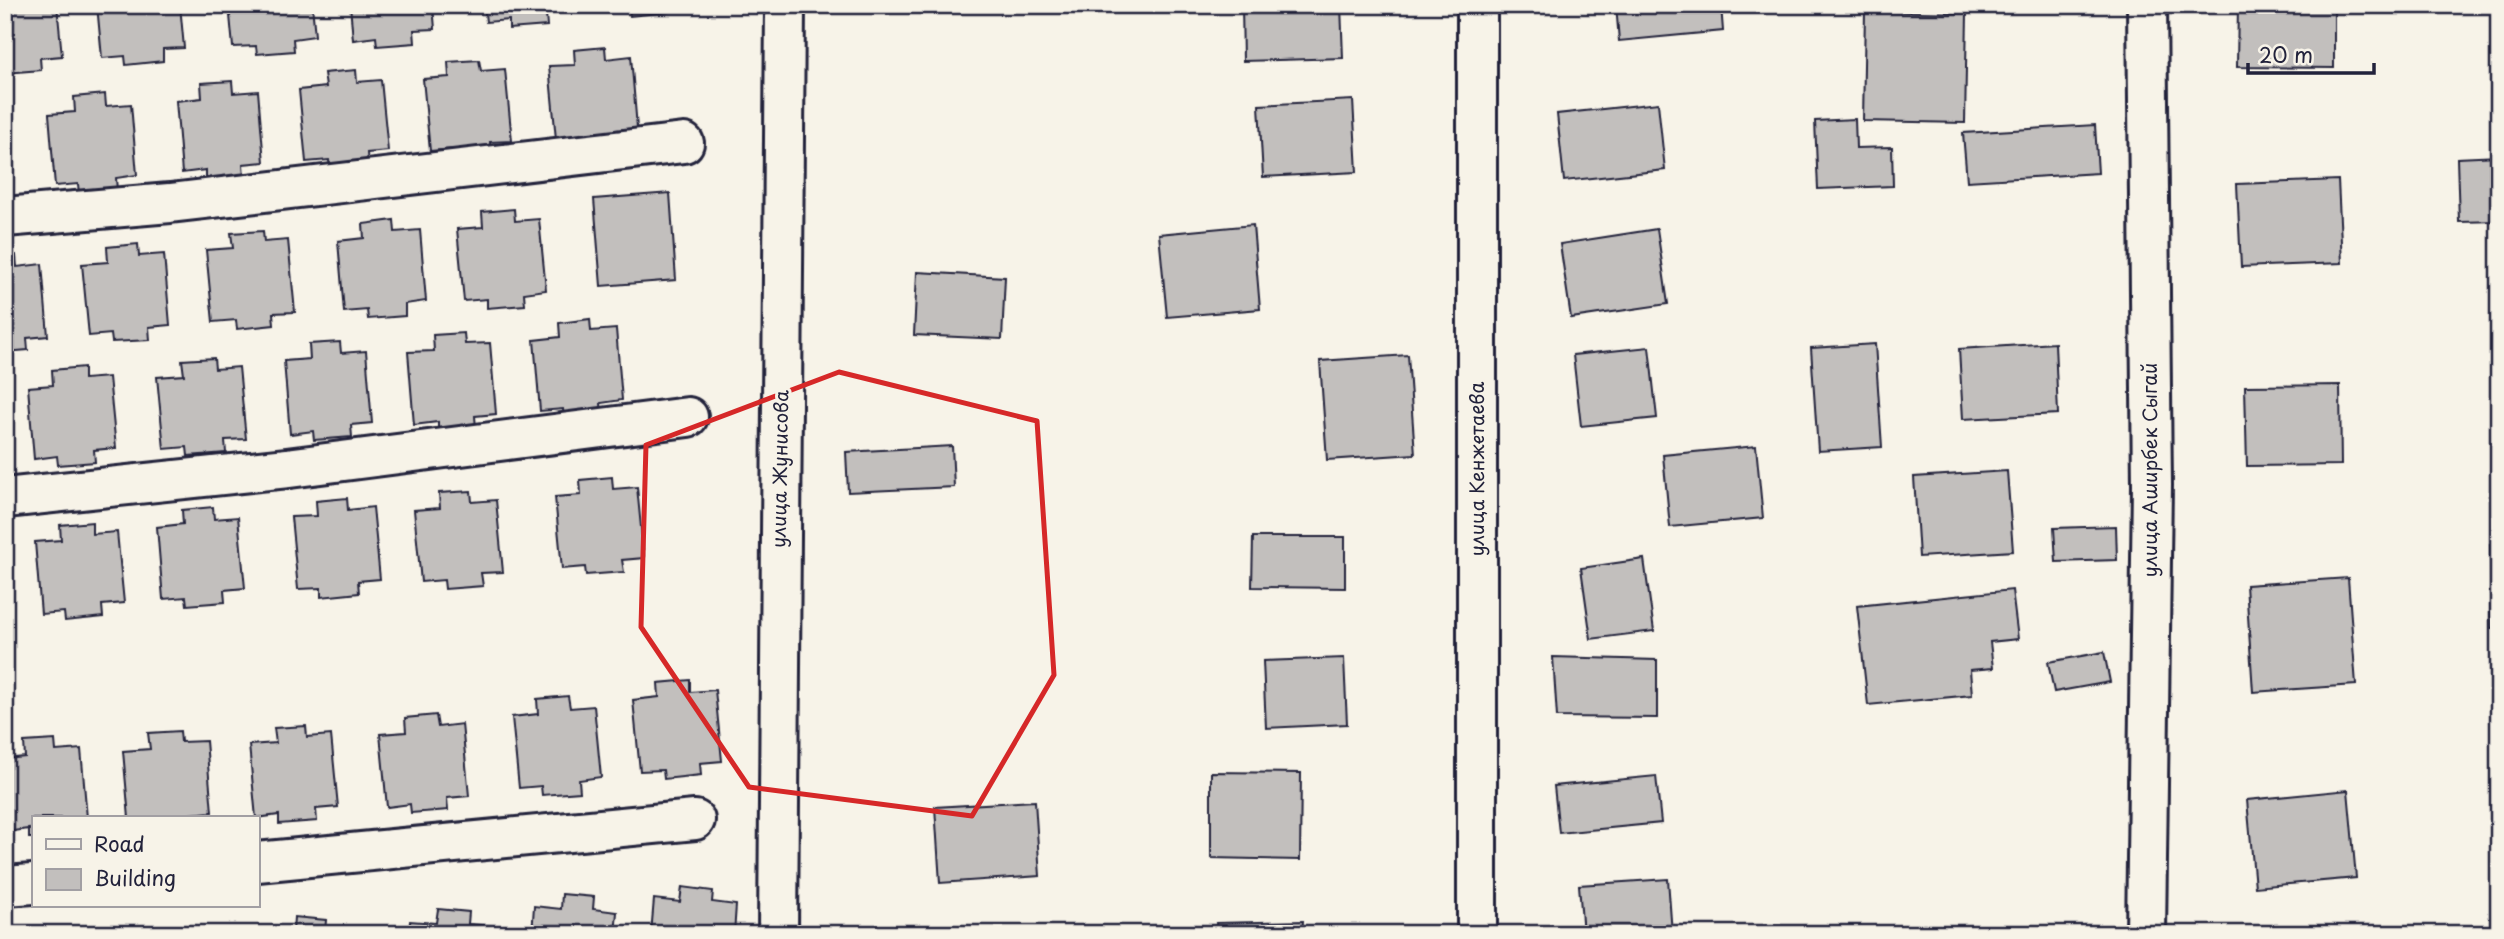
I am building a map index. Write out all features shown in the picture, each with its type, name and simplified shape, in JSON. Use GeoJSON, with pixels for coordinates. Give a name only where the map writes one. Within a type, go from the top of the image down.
{"type":"FeatureCollection","features":[{"type":"Feature","properties":{"kind":"street","name":"улица Жунисова"},"geometry":{"type":"LineString","coordinates":[[778,934],[785,5]]}},
{"type":"Feature","properties":{"kind":"street","name":"улица Кенжетаева"},"geometry":{"type":"LineString","coordinates":[[1477,5],[1477,934]]}},
{"type":"Feature","properties":{"kind":"street","name":"улица Аширбек Сыгай"},"geometry":{"type":"LineString","coordinates":[[2146,934],[2152,485],[2147,5]]}},
{"type":"Feature","properties":{"kind":"street"},"geometry":{"type":"LineString","coordinates":[[5,217],[170,203],[684,143]]}},
{"type":"Feature","properties":{"kind":"street"},"geometry":{"type":"LineString","coordinates":[[5,498],[288,468],[688,417]]}},
{"type":"Feature","properties":{"kind":"street"},"geometry":{"type":"LineString","coordinates":[[259,862],[695,820]]}},
{"type":"Feature","properties":{"kind":"street"},"geometry":{"type":"LineString","coordinates":[[5,886],[32,884]]}},
{"type":"Feature","properties":{"kind":"highlighted area"},"geometry":{"type":"Polygon","coordinates":[[[839,372],[1037,421],[1054,675],[972,816],[749,787],[641,627],[646,445],[839,372]]]}},
{"type":"Feature","properties":{"kind":"building"},"geometry":{"type":"Polygon","coordinates":[[[5,5],[57,5],[62,56],[40,58],[41,70],[5,73],[5,5]]]}},
{"type":"Feature","properties":{"kind":"building"},"geometry":{"type":"Polygon","coordinates":[[[97,5],[180,5],[184,48],[163,49],[163,61],[126,65],[125,56],[102,58],[97,5]]]}},
{"type":"Feature","properties":{"kind":"building"},"geometry":{"type":"Polygon","coordinates":[[[229,5],[312,5],[315,36],[293,39],[294,51],[257,54],[256,46],[233,47],[229,5]]]}},
{"type":"Feature","properties":{"kind":"building"},"geometry":{"type":"Polygon","coordinates":[[[350,5],[433,5],[435,29],[414,30],[415,43],[377,46],[376,37],[353,40],[350,5]]]}},
{"type":"Feature","properties":{"kind":"building"},"geometry":{"type":"Polygon","coordinates":[[[484,5],[566,5],[567,12],[546,14],[547,26],[509,29],[509,20],[486,22],[484,5]]]}},
{"type":"Feature","properties":{"kind":"building"},"geometry":{"type":"Polygon","coordinates":[[[606,5],[667,5],[668,12],[630,16],[629,7],[606,8],[606,5]]]}},
{"type":"Feature","properties":{"kind":"building"},"geometry":{"type":"Polygon","coordinates":[[[1242,5],[1341,5],[1343,58],[1243,61],[1242,5]]]}},
{"type":"Feature","properties":{"kind":"building"},"geometry":{"type":"Polygon","coordinates":[[[1616,5],[1721,5],[1723,31],[1619,41],[1616,5]]]}},
{"type":"Feature","properties":{"kind":"building"},"geometry":{"type":"Polygon","coordinates":[[[2238,5],[2334,5],[2334,68],[2237,67],[2238,5]]]}},
{"type":"Feature","properties":{"kind":"building"},"geometry":{"type":"Polygon","coordinates":[[[1865,11],[1967,13],[1965,123],[1863,121],[1865,11]]]}},
{"type":"Feature","properties":{"kind":"building"},"geometry":{"type":"Polygon","coordinates":[[[605,47],[606,59],[631,56],[637,128],[616,130],[617,142],[556,139],[549,66],[575,65],[574,50],[605,47]]]}},
{"type":"Feature","properties":{"kind":"building"},"geometry":{"type":"Polygon","coordinates":[[[479,60],[481,71],[505,69],[512,141],[490,142],[491,155],[454,158],[453,149],[430,151],[423,79],[449,77],[448,62],[479,60]]]}},
{"type":"Feature","properties":{"kind":"building"},"geometry":{"type":"Polygon","coordinates":[[[356,70],[357,82],[381,80],[388,151],[367,153],[368,165],[330,169],[329,160],[306,162],[299,90],[326,87],[324,73],[356,70]]]}},
{"type":"Feature","properties":{"kind":"building"},"geometry":{"type":"Polygon","coordinates":[[[232,81],[233,93],[258,91],[264,162],[243,164],[244,176],[206,179],[206,170],[182,173],[176,101],[202,98],[201,83],[232,81]]]}},
{"type":"Feature","properties":{"kind":"building"},"geometry":{"type":"Polygon","coordinates":[[[105,94],[106,106],[131,104],[137,175],[116,178],[117,190],[79,193],[78,184],[55,186],[49,114],[75,112],[74,97],[105,94]]]}},
{"type":"Feature","properties":{"kind":"building"},"geometry":{"type":"Polygon","coordinates":[[[1353,100],[1357,172],[1263,177],[1259,105],[1353,100]]]}},
{"type":"Feature","properties":{"kind":"building"},"geometry":{"type":"Polygon","coordinates":[[[1658,103],[1665,170],[1564,181],[1557,114],[1658,103]]]}},
{"type":"Feature","properties":{"kind":"building"},"geometry":{"type":"Polygon","coordinates":[[[5,114],[11,176],[5,177],[5,114]]]}},
{"type":"Feature","properties":{"kind":"building"},"geometry":{"type":"Polygon","coordinates":[[[1855,119],[1856,148],[1892,147],[1893,186],[1818,189],[1815,121],[1855,119]]]}},
{"type":"Feature","properties":{"kind":"building"},"geometry":{"type":"Polygon","coordinates":[[[2095,125],[2098,173],[1967,181],[1963,133],[2095,125]]]}},
{"type":"Feature","properties":{"kind":"building"},"geometry":{"type":"Polygon","coordinates":[[[2499,156],[2499,221],[2459,222],[2457,158],[2499,156]]]}},
{"type":"Feature","properties":{"kind":"building"},"geometry":{"type":"Polygon","coordinates":[[[2338,180],[2342,263],[2241,267],[2237,184],[2338,180]]]}},
{"type":"Feature","properties":{"kind":"building"},"geometry":{"type":"Polygon","coordinates":[[[670,193],[676,280],[601,286],[594,199],[670,193]]]}},
{"type":"Feature","properties":{"kind":"building"},"geometry":{"type":"Polygon","coordinates":[[[514,209],[515,221],[539,219],[546,290],[524,293],[525,305],[487,308],[487,299],[464,301],[457,229],[483,227],[482,212],[514,209]]]}},
{"type":"Feature","properties":{"kind":"building"},"geometry":{"type":"Polygon","coordinates":[[[394,220],[395,232],[420,230],[426,301],[405,304],[405,316],[368,319],[367,310],[344,312],[338,241],[364,238],[363,224],[394,220]]]}},
{"type":"Feature","properties":{"kind":"building"},"geometry":{"type":"Polygon","coordinates":[[[1253,225],[1260,309],[1167,317],[1159,234],[1253,225]]]}},
{"type":"Feature","properties":{"kind":"building"},"geometry":{"type":"Polygon","coordinates":[[[1657,229],[1668,304],[1571,318],[1560,244],[1657,229]]]}},
{"type":"Feature","properties":{"kind":"building"},"geometry":{"type":"Polygon","coordinates":[[[263,231],[264,242],[288,240],[295,312],[273,313],[274,325],[237,329],[236,320],[213,322],[206,250],[233,248],[231,233],[263,231]]]}},
{"type":"Feature","properties":{"kind":"building"},"geometry":{"type":"Polygon","coordinates":[[[138,244],[139,256],[164,254],[170,325],[149,327],[150,340],[112,342],[111,334],[89,336],[82,264],[108,262],[107,247],[138,244]]]}},
{"type":"Feature","properties":{"kind":"building"},"geometry":{"type":"Polygon","coordinates":[[[16,255],[17,267],[42,264],[48,336],[27,338],[28,350],[5,352],[5,256],[16,255]]]}},
{"type":"Feature","properties":{"kind":"building"},"geometry":{"type":"Polygon","coordinates":[[[917,272],[1005,277],[1002,339],[914,335],[917,272]]]}},
{"type":"Feature","properties":{"kind":"building"},"geometry":{"type":"Polygon","coordinates":[[[590,319],[591,331],[616,329],[622,400],[601,403],[602,415],[564,418],[563,409],[540,411],[534,340],[560,337],[559,323],[590,319]]]}},
{"type":"Feature","properties":{"kind":"building"},"geometry":{"type":"Polygon","coordinates":[[[464,333],[465,344],[490,343],[496,414],[475,416],[476,428],[438,431],[438,422],[414,425],[408,352],[434,351],[433,335],[464,333]]]}},
{"type":"Feature","properties":{"kind":"building"},"geometry":{"type":"Polygon","coordinates":[[[340,342],[341,353],[366,351],[372,423],[351,425],[352,437],[314,440],[313,431],[290,434],[284,361],[310,359],[309,344],[340,342]]]}},
{"type":"Feature","properties":{"kind":"building"},"geometry":{"type":"Polygon","coordinates":[[[2055,343],[2058,414],[1963,419],[1959,349],[2055,343]]]}},
{"type":"Feature","properties":{"kind":"building"},"geometry":{"type":"Polygon","coordinates":[[[1875,344],[1882,447],[1818,451],[1811,348],[1875,344]]]}},
{"type":"Feature","properties":{"kind":"building"},"geometry":{"type":"Polygon","coordinates":[[[1649,347],[1657,418],[1581,426],[1573,355],[1649,347]]]}},
{"type":"Feature","properties":{"kind":"building"},"geometry":{"type":"Polygon","coordinates":[[[1408,355],[1415,454],[1327,460],[1320,361],[1408,355]]]}},
{"type":"Feature","properties":{"kind":"building"},"geometry":{"type":"Polygon","coordinates":[[[214,358],[215,369],[239,367],[246,439],[225,440],[226,453],[188,456],[187,447],[164,449],[157,377],[184,375],[182,360],[214,358]]]}},
{"type":"Feature","properties":{"kind":"building"},"geometry":{"type":"Polygon","coordinates":[[[84,367],[84,379],[109,377],[116,448],[94,450],[95,462],[58,465],[57,456],[34,459],[28,387],[53,385],[52,370],[84,367]]]}},
{"type":"Feature","properties":{"kind":"building"},"geometry":{"type":"Polygon","coordinates":[[[2340,385],[2341,465],[2247,466],[2245,386],[2340,385]]]}},
{"type":"Feature","properties":{"kind":"building"},"geometry":{"type":"Polygon","coordinates":[[[952,446],[954,487],[848,492],[846,452],[952,446]]]}},
{"type":"Feature","properties":{"kind":"building"},"geometry":{"type":"Polygon","coordinates":[[[1756,446],[1763,518],[1670,527],[1663,455],[1756,446]]]}},
{"type":"Feature","properties":{"kind":"building"},"geometry":{"type":"Polygon","coordinates":[[[2007,471],[2013,551],[1919,557],[1914,477],[2007,471]]]}},
{"type":"Feature","properties":{"kind":"building"},"geometry":{"type":"Polygon","coordinates":[[[612,477],[613,489],[637,487],[644,558],[622,560],[624,572],[586,575],[585,567],[562,569],[555,497],[581,495],[580,480],[612,477]]]}},
{"type":"Feature","properties":{"kind":"building"},"geometry":{"type":"Polygon","coordinates":[[[471,491],[472,502],[496,500],[503,572],[481,573],[483,586],[445,589],[444,580],[421,582],[414,510],[440,508],[439,493],[471,491]]]}},
{"type":"Feature","properties":{"kind":"building"},"geometry":{"type":"Polygon","coordinates":[[[347,498],[348,510],[373,507],[380,579],[358,581],[359,593],[321,597],[321,588],[298,589],[291,517],[317,516],[316,501],[347,498]]]}},
{"type":"Feature","properties":{"kind":"building"},"geometry":{"type":"Polygon","coordinates":[[[213,507],[214,519],[238,517],[245,588],[224,590],[225,602],[187,605],[186,597],[163,599],[157,527],[183,524],[182,510],[213,507]]]}},
{"type":"Feature","properties":{"kind":"building"},"geometry":{"type":"Polygon","coordinates":[[[92,522],[92,534],[117,532],[124,603],[102,605],[103,617],[65,621],[64,612],[41,614],[35,542],[61,540],[60,525],[92,522]]]}},
{"type":"Feature","properties":{"kind":"building"},"geometry":{"type":"Polygon","coordinates":[[[2116,526],[2117,560],[2056,562],[2054,528],[2116,526]]]}},
{"type":"Feature","properties":{"kind":"building"},"geometry":{"type":"Polygon","coordinates":[[[1253,537],[1345,537],[1345,588],[1252,587],[1253,537]]]}},
{"type":"Feature","properties":{"kind":"building"},"geometry":{"type":"Polygon","coordinates":[[[2490,544],[2499,544],[2499,628],[2491,628],[2490,544]]]}},
{"type":"Feature","properties":{"kind":"building"},"geometry":{"type":"Polygon","coordinates":[[[1644,559],[1654,631],[1591,639],[1581,568],[1644,559]]]}},
{"type":"Feature","properties":{"kind":"building"},"geometry":{"type":"Polygon","coordinates":[[[2348,578],[2356,685],[2253,692],[2246,585],[2348,578]]]}},
{"type":"Feature","properties":{"kind":"building"},"geometry":{"type":"Polygon","coordinates":[[[2012,590],[2018,639],[1990,642],[1993,668],[1970,670],[1972,695],[1868,705],[1857,606],[2012,590]]]}},
{"type":"Feature","properties":{"kind":"building"},"geometry":{"type":"Polygon","coordinates":[[[2104,652],[2110,682],[2054,692],[2048,662],[2104,652]]]}},
{"type":"Feature","properties":{"kind":"building"},"geometry":{"type":"Polygon","coordinates":[[[1553,657],[1657,660],[1657,718],[1557,717],[1553,657]]]}},
{"type":"Feature","properties":{"kind":"building"},"geometry":{"type":"Polygon","coordinates":[[[1344,658],[1347,724],[1266,728],[1263,661],[1344,658]]]}},
{"type":"Feature","properties":{"kind":"building"},"geometry":{"type":"Polygon","coordinates":[[[690,680],[690,692],[715,690],[722,761],[700,763],[701,775],[664,779],[663,770],[640,771],[633,700],[659,697],[658,683],[690,680]]]}},
{"type":"Feature","properties":{"kind":"building"},"geometry":{"type":"Polygon","coordinates":[[[568,696],[570,708],[594,706],[601,777],[579,780],[580,792],[542,795],[541,786],[519,788],[512,717],[538,714],[537,699],[568,696]]]}},
{"type":"Feature","properties":{"kind":"building"},"geometry":{"type":"Polygon","coordinates":[[[436,715],[438,727],[462,724],[469,796],[447,798],[448,810],[411,813],[410,804],[387,807],[380,734],[406,732],[405,718],[436,715]]]}},
{"type":"Feature","properties":{"kind":"building"},"geometry":{"type":"Polygon","coordinates":[[[306,726],[307,737],[331,735],[338,807],[316,809],[317,821],[279,824],[279,815],[256,816],[249,745],[276,743],[274,728],[306,726]]]}},
{"type":"Feature","properties":{"kind":"building"},"geometry":{"type":"Polygon","coordinates":[[[180,731],[181,742],[206,741],[212,812],[190,816],[129,816],[123,751],[150,749],[148,733],[180,731]]]}},
{"type":"Feature","properties":{"kind":"building"},"geometry":{"type":"Polygon","coordinates":[[[55,740],[56,751],[81,749],[87,816],[32,816],[32,838],[29,838],[29,829],[5,832],[5,759],[25,757],[24,742],[55,740]]]}},
{"type":"Feature","properties":{"kind":"building"},"geometry":{"type":"Polygon","coordinates":[[[1211,772],[1301,773],[1300,860],[1211,858],[1211,772]]]}},
{"type":"Feature","properties":{"kind":"building"},"geometry":{"type":"Polygon","coordinates":[[[1656,776],[1661,823],[1559,833],[1554,786],[1656,776]]]}},
{"type":"Feature","properties":{"kind":"building"},"geometry":{"type":"Polygon","coordinates":[[[2348,790],[2356,878],[2255,887],[2247,800],[2348,790]]]}},
{"type":"Feature","properties":{"kind":"building"},"geometry":{"type":"Polygon","coordinates":[[[1035,801],[1040,876],[940,883],[935,807],[1035,801]]]}},
{"type":"Feature","properties":{"kind":"building"},"geometry":{"type":"Polygon","coordinates":[[[1668,879],[1672,934],[1583,934],[1579,885],[1668,879]]]}},
{"type":"Feature","properties":{"kind":"building"},"geometry":{"type":"Polygon","coordinates":[[[682,887],[713,891],[712,902],[736,905],[734,934],[651,934],[654,899],[680,902],[682,887]]]}},
{"type":"Feature","properties":{"kind":"building"},"geometry":{"type":"Polygon","coordinates":[[[562,894],[594,897],[593,909],[617,912],[615,934],[532,934],[534,906],[561,909],[562,894]]]}},
{"type":"Feature","properties":{"kind":"building"},"geometry":{"type":"Polygon","coordinates":[[[438,909],[469,912],[468,924],[493,926],[492,934],[409,934],[410,921],[436,923],[438,909]]]}},
{"type":"Feature","properties":{"kind":"building"},"geometry":{"type":"Polygon","coordinates":[[[294,917],[326,920],[325,932],[341,934],[266,934],[267,929],[293,931],[294,917]]]}},
{"type":"Feature","properties":{"kind":"building"},"geometry":{"type":"Polygon","coordinates":[[[1303,921],[1302,934],[1217,934],[1216,923],[1303,921]]]}}]}
